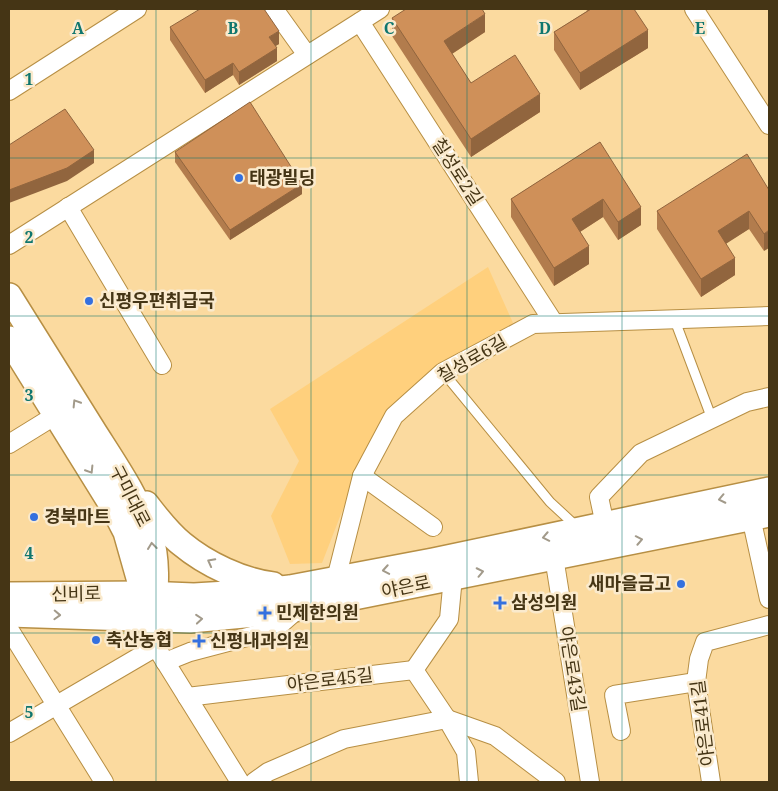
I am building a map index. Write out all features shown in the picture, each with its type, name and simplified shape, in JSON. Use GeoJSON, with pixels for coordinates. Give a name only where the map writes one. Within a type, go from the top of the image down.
{"type":"FeatureCollection","features":[{"type":"Feature","properties":{"kind":"street"},"geometry":{"type":"LineString","coordinates":[[9,91],[137,9]]}},
{"type":"Feature","properties":{"kind":"street"},"geometry":{"type":"LineString","coordinates":[[274,9],[307,55]]}},
{"type":"Feature","properties":{"kind":"street"},"geometry":{"type":"LineString","coordinates":[[9,245],[380,9]]}},
{"type":"Feature","properties":{"kind":"street"},"geometry":{"type":"LineString","coordinates":[[694,9],[769,125]]}},
{"type":"Feature","properties":{"kind":"street","name":"칠성로2길"},"geometry":{"type":"LineString","coordinates":[[360,22],[554,323]]}},
{"type":"Feature","properties":{"kind":"street"},"geometry":{"type":"LineString","coordinates":[[68,207],[162,364]]}},
{"type":"Feature","properties":{"kind":"street","name":"구미대로"},"geometry":{"type":"LineString","coordinates":[[9,296],[115,465],[144,518],[151,538],[150,618]]}},
{"type":"Feature","properties":{"kind":"street","name":"칠성로6길"},"geometry":{"type":"LineString","coordinates":[[336,579],[362,476],[394,416],[443,372],[533,324],[769,316]]}},
{"type":"Feature","properties":{"kind":"street","name":"구미대로"},"geometry":{"type":"LineString","coordinates":[[9,339],[112,505],[126,532],[150,594]]}},
{"type":"Feature","properties":{"kind":"street"},"geometry":{"type":"LineString","coordinates":[[593,528],[599,496],[641,453],[747,402],[769,397]]}},
{"type":"Feature","properties":{"kind":"street"},"geometry":{"type":"LineString","coordinates":[[9,444],[56,415]]}},
{"type":"Feature","properties":{"kind":"street"},"geometry":{"type":"LineString","coordinates":[[115,465],[167,530],[182,545],[229,572],[294,598],[274,630],[190,652],[165,662]]}},
{"type":"Feature","properties":{"kind":"street"},"geometry":{"type":"LineString","coordinates":[[362,476],[433,527]]}},
{"type":"Feature","properties":{"kind":"street","name":"야은로"},"geometry":{"type":"LineString","coordinates":[[9,614],[190,620],[279,612],[294,598],[336,579],[593,528],[769,490]]}},
{"type":"Feature","properties":{"kind":"street"},"geometry":{"type":"LineString","coordinates":[[760,516],[769,599]]}},
{"type":"Feature","properties":{"kind":"street","name":"야은로"},"geometry":{"type":"LineString","coordinates":[[150,594],[194,596],[234,594],[294,598],[453,577],[760,516]]}},
{"type":"Feature","properties":{"kind":"street","name":"야은로43길"},"geometry":{"type":"LineString","coordinates":[[554,557],[590,782]]}},
{"type":"Feature","properties":{"kind":"street"},"geometry":{"type":"LineString","coordinates":[[453,577],[449,619],[414,670],[447,719],[466,752],[469,782]]}},
{"type":"Feature","properties":{"kind":"street","name":"신비로"},"geometry":{"type":"LineString","coordinates":[[9,595],[150,594]]}},
{"type":"Feature","properties":{"kind":"street"},"geometry":{"type":"LineString","coordinates":[[150,618],[156,647],[240,782]]}},
{"type":"Feature","properties":{"kind":"street","name":"야은로41길"},"geometry":{"type":"LineString","coordinates":[[711,782],[696,682],[699,659],[705,642],[769,625]]}},
{"type":"Feature","properties":{"kind":"street"},"geometry":{"type":"LineString","coordinates":[[9,629],[104,782]]}},
{"type":"Feature","properties":{"kind":"street"},"geometry":{"type":"LineString","coordinates":[[9,733],[156,647]]}},
{"type":"Feature","properties":{"kind":"street","name":"야은로45길"},"geometry":{"type":"LineString","coordinates":[[187,697],[414,670]]}},
{"type":"Feature","properties":{"kind":"street"},"geometry":{"type":"LineString","coordinates":[[621,731],[614,695],[696,682]]}},
{"type":"Feature","properties":{"kind":"street"},"geometry":{"type":"LineString","coordinates":[[254,782],[268,772],[344,739],[447,719],[495,736],[556,782]]}},
{"type":"Feature","properties":{"kind":"lane"},"geometry":{"type":"LineString","coordinates":[[674,318],[712,419]]}},
{"type":"Feature","properties":{"kind":"lane"},"geometry":{"type":"LineString","coordinates":[[443,372],[550,502],[593,528]]}},
{"type":"Feature","properties":{"kind":"shaded area"},"geometry":{"type":"Polygon","coordinates":[[[488,267],[513,323],[393,404],[353,483],[322,563],[290,564],[271,516],[299,461],[270,409],[488,267]]]}},
{"type":"Feature","properties":{"kind":"building"},"geometry":{"type":"Polygon","coordinates":[[[200,9],[264,9],[279,31],[269,37],[277,48],[239,72],[233,63],[205,80],[170,27],[200,9]]]}},
{"type":"Feature","properties":{"kind":"building"},"geometry":{"type":"Polygon","coordinates":[[[406,9],[482,9],[485,14],[444,41],[471,83],[515,55],[540,94],[471,139],[392,18],[406,9]]]}},
{"type":"Feature","properties":{"kind":"building"},"geometry":{"type":"Polygon","coordinates":[[[591,9],[634,9],[648,30],[580,73],[554,32],[591,9]]]}},
{"type":"Feature","properties":{"kind":"building","name":"태광빌딩"},"geometry":{"type":"Polygon","coordinates":[[[250,102],[302,184],[230,230],[175,152],[250,102]]]}},
{"type":"Feature","properties":{"kind":"building"},"geometry":{"type":"Polygon","coordinates":[[[65,109],[94,150],[67,168],[9,190],[9,145],[65,109]]]}},
{"type":"Feature","properties":{"kind":"building"},"geometry":{"type":"Polygon","coordinates":[[[600,142],[641,207],[618,222],[603,199],[572,219],[589,246],[554,268],[511,199],[600,142]]]}},
{"type":"Feature","properties":{"kind":"building"},"geometry":{"type":"Polygon","coordinates":[[[747,154],[769,190],[769,230],[764,234],[749,211],[718,231],[735,258],[701,279],[657,211],[747,154]]]}},
{"type":"Feature","properties":{"kind":"place","name":"태광빌딩"},"geometry":{"type":"Point","coordinates":[239,178]}},
{"type":"Feature","properties":{"kind":"place","name":"신평우편취급국"},"geometry":{"type":"Point","coordinates":[89,301]}},
{"type":"Feature","properties":{"kind":"place","name":"경북마트"},"geometry":{"type":"Point","coordinates":[34,517]}},
{"type":"Feature","properties":{"kind":"place","name":"새마을금고"},"geometry":{"type":"Point","coordinates":[681,584]}},
{"type":"Feature","properties":{"kind":"place","name":"삼성의원"},"geometry":{"type":"Point","coordinates":[500,603]}},
{"type":"Feature","properties":{"kind":"place","name":"민제한의원"},"geometry":{"type":"Point","coordinates":[265,613]}},
{"type":"Feature","properties":{"kind":"place","name":"축산농협"},"geometry":{"type":"Point","coordinates":[96,640]}},
{"type":"Feature","properties":{"kind":"place","name":"신평내과의원"},"geometry":{"type":"Point","coordinates":[199,641]}}]}
